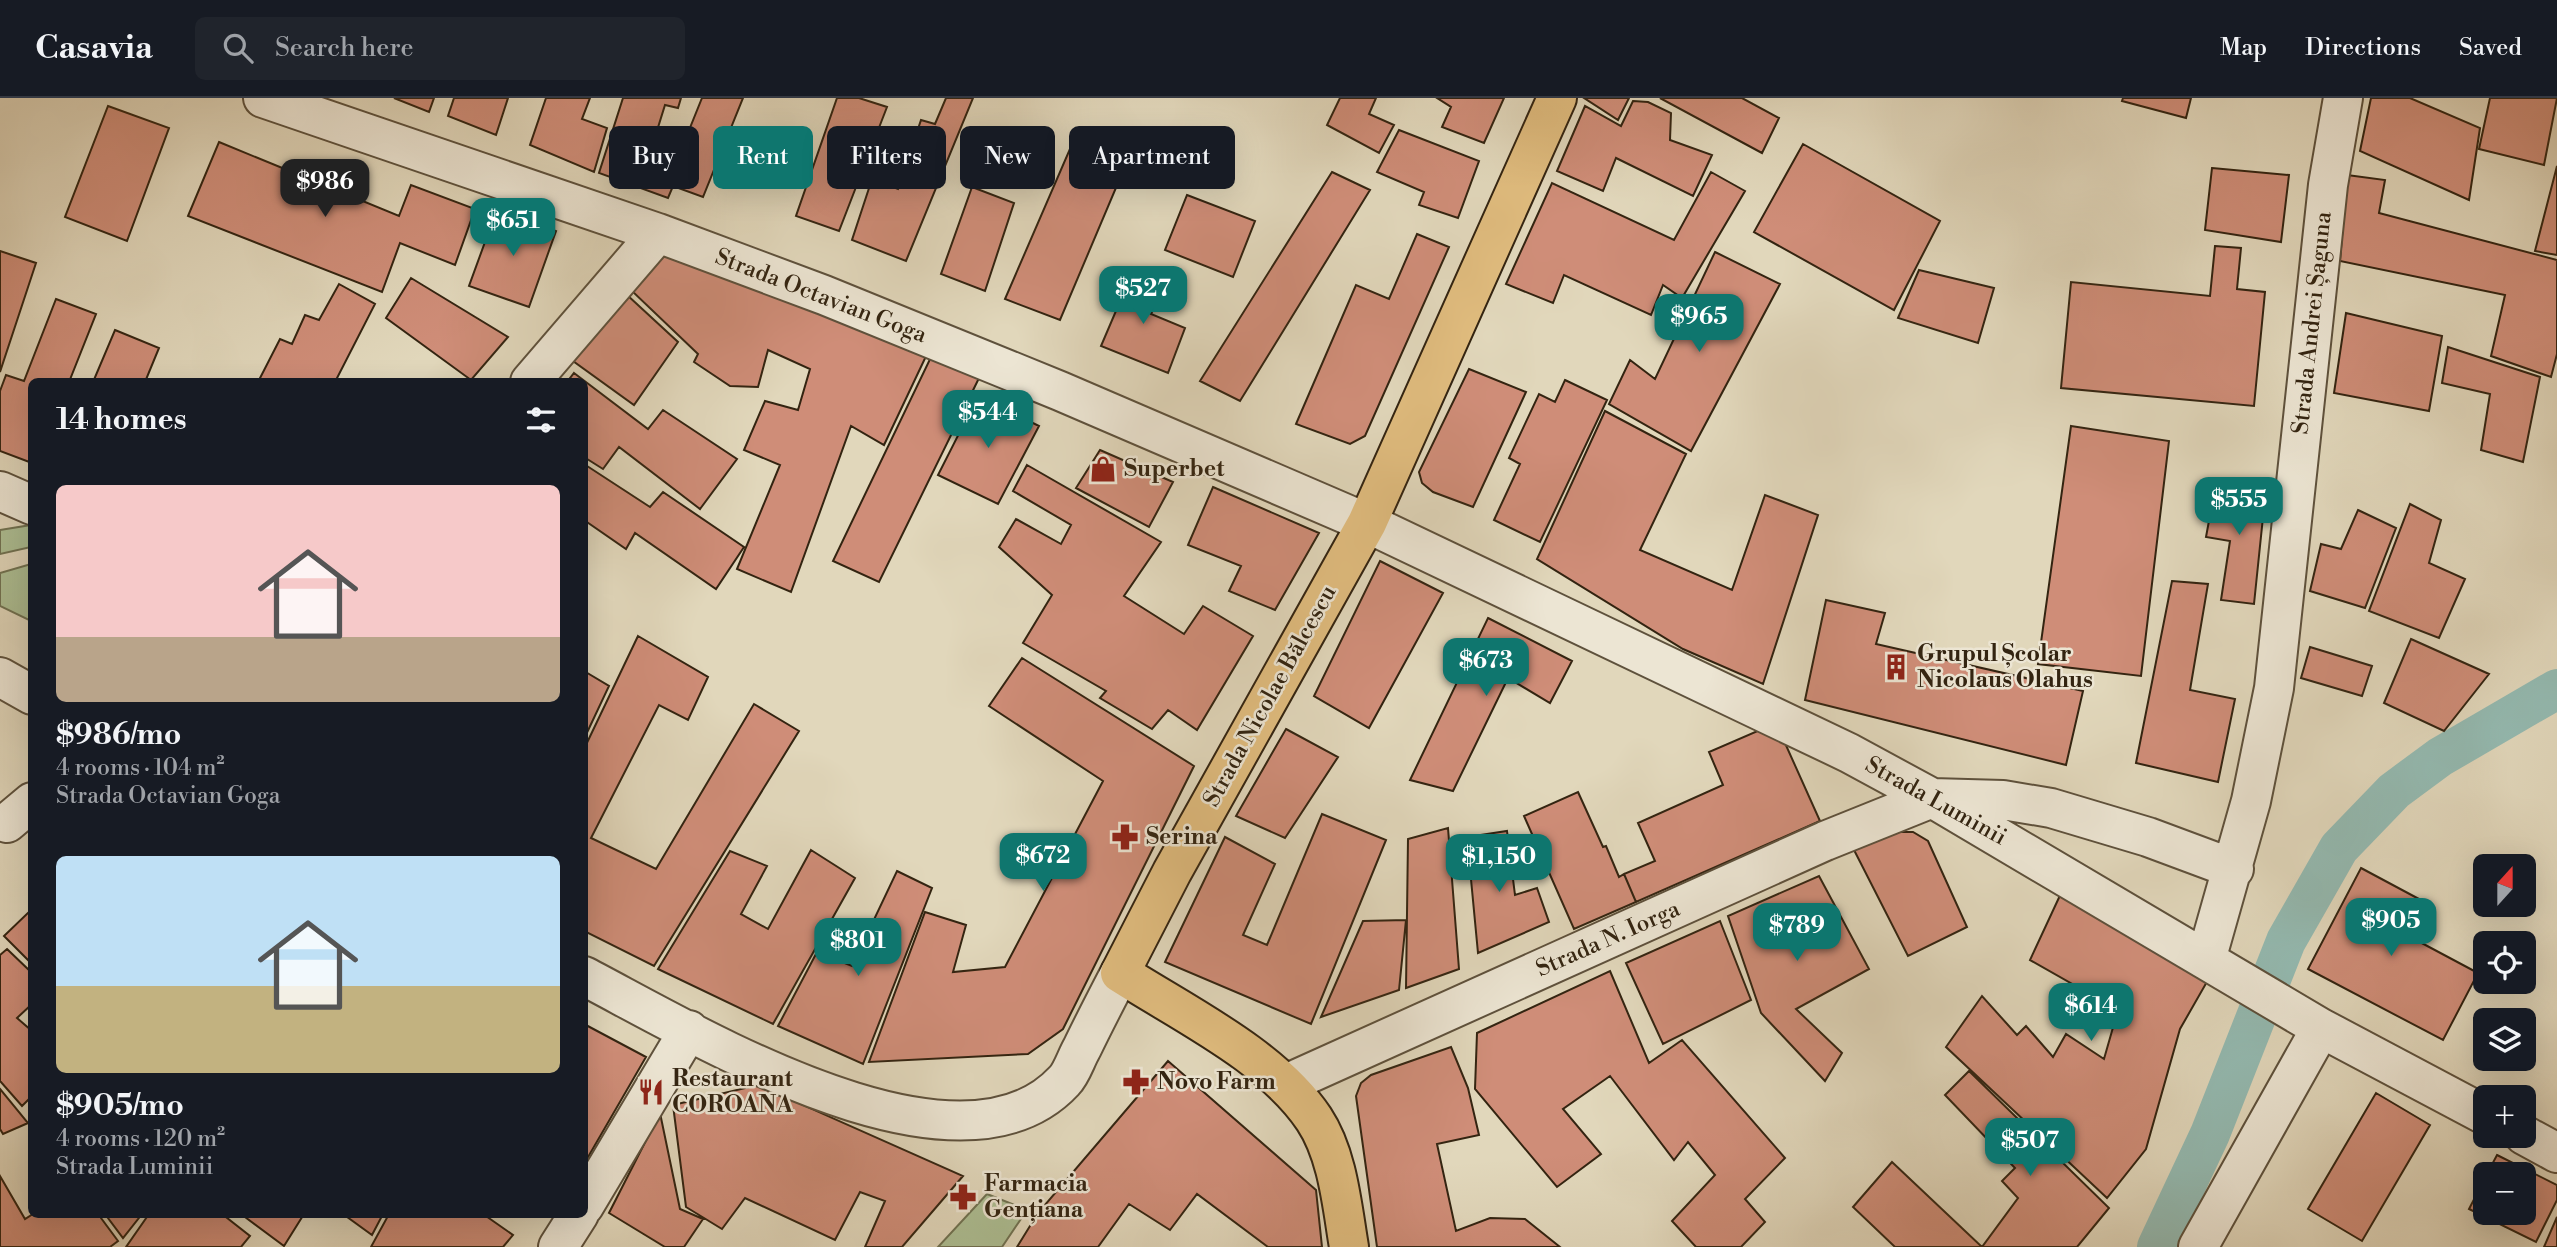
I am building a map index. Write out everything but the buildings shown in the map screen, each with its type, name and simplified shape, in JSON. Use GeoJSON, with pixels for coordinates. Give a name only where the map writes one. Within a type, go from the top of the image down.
{"type":"FeatureCollection","features":[{"type":"Feature","properties":{"kind":"main road","name":"Strada Nicolae Bălcescu"},"geometry":{"type":"LineString","coordinates":[[1120,973],[1171,872],[1367,523],[1557,98]]}},
{"type":"Feature","properties":{"kind":"main road"},"geometry":{"type":"LineString","coordinates":[[1120,973],[1244,1053],[1286,1084],[1316,1121],[1334,1166],[1349,1247]]}},
{"type":"Feature","properties":{"kind":"street","name":"Strada Octavian Goga"},"geometry":{"type":"LineString","coordinates":[[262,98],[658,233],[824,295],[1060,391],[1367,523]]}},
{"type":"Feature","properties":{"kind":"street","name":"Strada Andrei Șaguna"},"geometry":{"type":"LineString","coordinates":[[2206,960],[2234,869],[2274,688],[2328,185],[2343,98]]}},
{"type":"Feature","properties":{"kind":"street"},"geometry":{"type":"LineString","coordinates":[[533,378],[658,233]]}},
{"type":"Feature","properties":{"kind":"street"},"geometry":{"type":"LineString","coordinates":[[0,491],[28,503]]}},
{"type":"Feature","properties":{"kind":"street","name":"Strada Luminii"},"geometry":{"type":"LineString","coordinates":[[1367,523],[1764,711],[1932,798],[2321,1028],[2473,1109]]}},
{"type":"Feature","properties":{"kind":"street"},"geometry":{"type":"LineString","coordinates":[[0,677],[28,693]]}},
{"type":"Feature","properties":{"kind":"street"},"geometry":{"type":"LineString","coordinates":[[1932,798],[2003,800],[2051,808],[2148,836],[2234,869]]}},
{"type":"Feature","properties":{"kind":"street","name":"Strada N. Iorga"},"geometry":{"type":"LineString","coordinates":[[1286,1084],[1825,841],[1932,798]]}},
{"type":"Feature","properties":{"kind":"street","name":"Strada Nicolae Bălcescu"},"geometry":{"type":"LineString","coordinates":[[588,978],[801,1083],[858,1105],[925,1120],[991,1117],[1031,1107],[1065,1080],[1120,973]]}},
{"type":"Feature","properties":{"kind":"street"},"geometry":{"type":"LineString","coordinates":[[2199,1247],[2321,1028]]}},
{"type":"Feature","properties":{"kind":"street"},"geometry":{"type":"LineString","coordinates":[[588,1199],[689,1030]]}},
{"type":"Feature","properties":{"kind":"street"},"geometry":{"type":"LineString","coordinates":[[2536,1142],[2557,1153]]}},
{"type":"Feature","properties":{"kind":"green space"},"geometry":{"type":"Polygon","coordinates":[[[28,525],[28,548],[0,554],[0,530],[28,525]]]}},
{"type":"Feature","properties":{"kind":"green space"},"geometry":{"type":"Polygon","coordinates":[[[28,565],[28,620],[0,606],[0,573],[28,565]]]}},
{"type":"Feature","properties":{"kind":"green space"},"geometry":{"type":"Polygon","coordinates":[[[987,1194],[1027,1210],[1002,1247],[938,1247],[987,1194]]]}},
{"type":"Feature","properties":{"kind":"waterway"},"geometry":{"type":"LineString","coordinates":[[2157,1247],[2210,1134],[2286,941],[2339,848],[2394,791],[2440,757],[2557,689]]}},
{"type":"Feature","properties":{"kind":"place","name":"Superbet"},"geometry":{"type":"Point","coordinates":[1103,469]}},
{"type":"Feature","properties":{"kind":"place","name":"Grupul Școlar Nicolaus Olahus"},"geometry":{"type":"Point","coordinates":[1896,667]}},
{"type":"Feature","properties":{"kind":"place","name":"Serina"},"geometry":{"type":"Point","coordinates":[1125,837]}},
{"type":"Feature","properties":{"kind":"place","name":"Novo Farm"},"geometry":{"type":"Point","coordinates":[1136,1082]}},
{"type":"Feature","properties":{"kind":"place","name":"Restaurant COROANA"},"geometry":{"type":"Point","coordinates":[651,1092]}},
{"type":"Feature","properties":{"kind":"place","name":"Farmacia Gențiana"},"geometry":{"type":"Point","coordinates":[963,1197]}}]}
